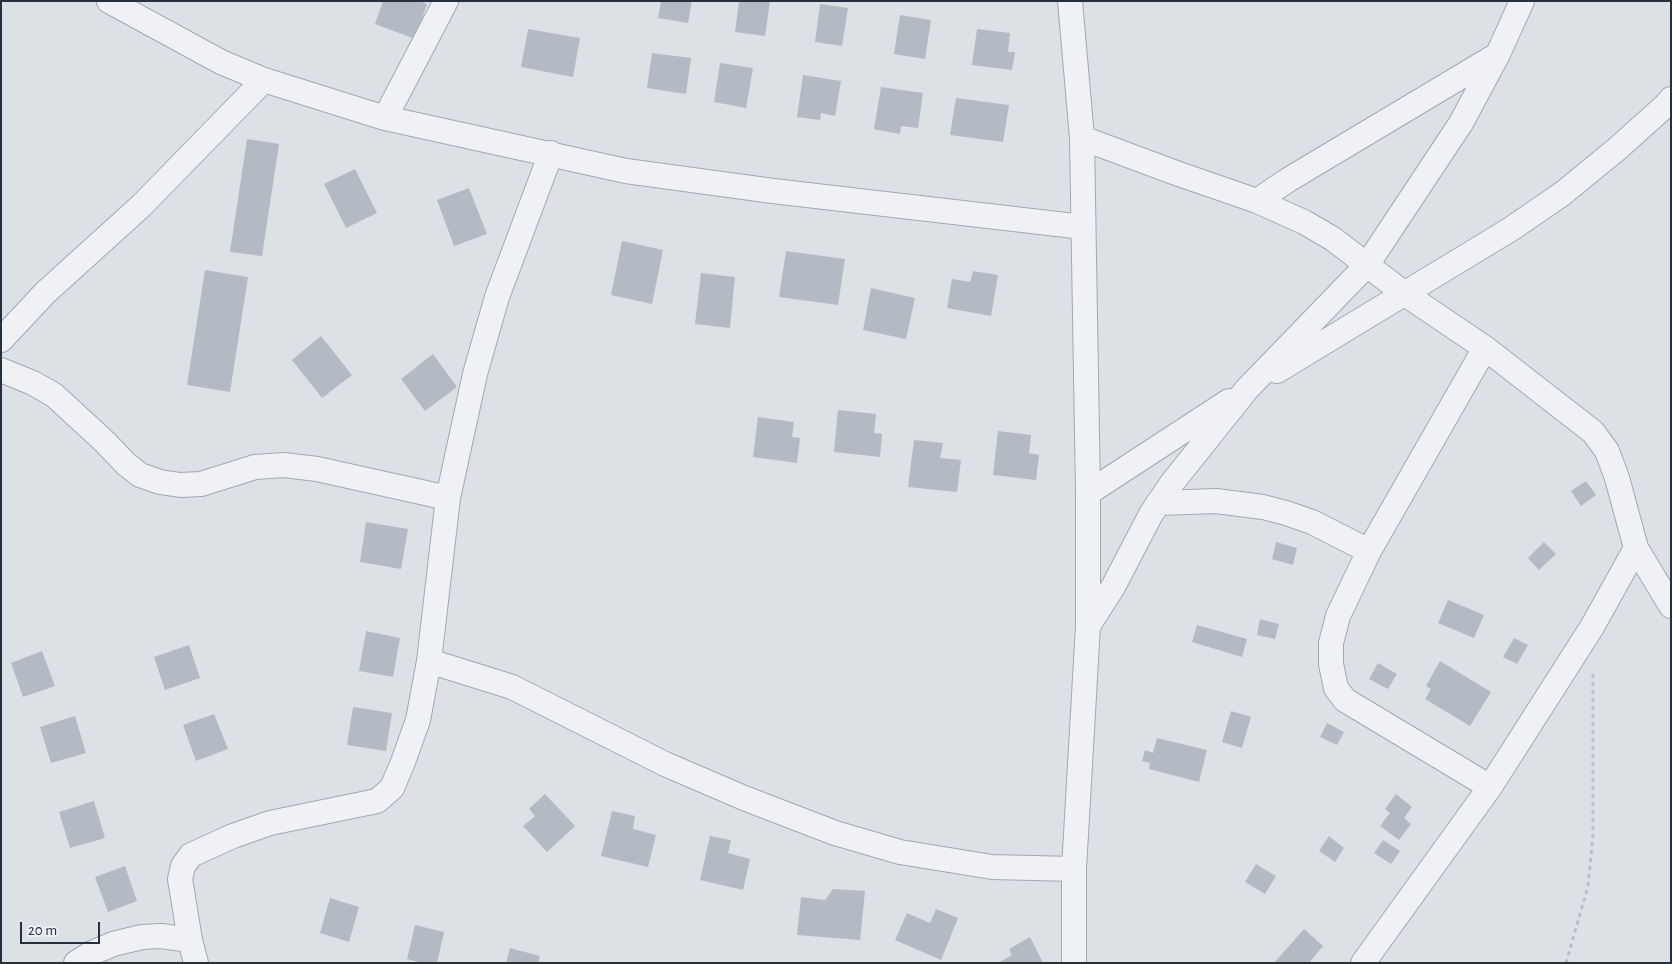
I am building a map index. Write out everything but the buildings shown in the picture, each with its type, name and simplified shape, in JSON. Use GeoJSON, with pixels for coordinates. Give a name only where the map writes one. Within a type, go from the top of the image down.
{"type":"FeatureCollection","features":[{"type":"Feature","properties":{"kind":"street"},"geometry":{"type":"LineString","coordinates":[[109,1],[221,62],[264,80],[385,118],[626,171],[1083,226]]}},
{"type":"Feature","properties":{"kind":"street"},"geometry":{"type":"LineString","coordinates":[[385,118],[446,1]]}},
{"type":"Feature","properties":{"kind":"street"},"geometry":{"type":"LineString","coordinates":[[1070,1],[1082,138],[1088,493],[1088,626],[1074,869],[1074,963]]}},
{"type":"Feature","properties":{"kind":"street"},"geometry":{"type":"LineString","coordinates":[[1088,626],[1113,587],[1130,552],[1158,503],[1172,483],[1247,389],[1367,265],[1461,122],[1498,54],[1522,1]]}},
{"type":"Feature","properties":{"kind":"street"},"geometry":{"type":"LineString","coordinates":[[1258,201],[1288,180],[1498,54]]}},
{"type":"Feature","properties":{"kind":"street"},"geometry":{"type":"LineString","coordinates":[[1,340],[45,294],[141,206],[264,80]]}},
{"type":"Feature","properties":{"kind":"street"},"geometry":{"type":"LineString","coordinates":[[1088,493],[1247,389],[1512,229],[1562,194],[1617,149],[1665,106],[1671,98]]}},
{"type":"Feature","properties":{"kind":"street"},"geometry":{"type":"LineString","coordinates":[[1082,138],[1176,174],[1258,201],[1311,226],[1333,239],[1405,294],[1485,348],[1593,432],[1607,451],[1636,548],[1671,606]]}},
{"type":"Feature","properties":{"kind":"street"},"geometry":{"type":"LineString","coordinates":[[193,952],[180,879],[183,866],[191,855],[233,836],[270,824],[304,815],[339,810],[377,801],[392,788],[418,720],[429,661],[448,498],[475,374],[497,297],[551,153]]}},
{"type":"Feature","properties":{"kind":"street"},"geometry":{"type":"LineString","coordinates":[[1485,348],[1369,551],[1338,616],[1331,642],[1331,664],[1336,688],[1345,700],[1490,787]]}},
{"type":"Feature","properties":{"kind":"street"},"geometry":{"type":"LineString","coordinates":[[1,370],[33,383],[54,395],[126,464],[140,475],[160,482],[180,485],[201,484],[255,468],[284,464],[318,468],[448,498]]}},
{"type":"Feature","properties":{"kind":"street"},"geometry":{"type":"LineString","coordinates":[[1158,503],[1216,501],[1278,511],[1312,522],[1369,551]]}},
{"type":"Feature","properties":{"kind":"street"},"geometry":{"type":"LineString","coordinates":[[1363,963],[1490,787],[1592,628],[1636,548]]}},
{"type":"Feature","properties":{"kind":"street"},"geometry":{"type":"LineString","coordinates":[[429,661],[512,686],[665,764],[744,798],[835,833],[900,852],[984,866],[1074,869]]}},
{"type":"Feature","properties":{"kind":"street"},"geometry":{"type":"LineString","coordinates":[[76,963],[113,944],[142,937],[161,936],[193,952]]}},
{"type":"Feature","properties":{"kind":"path"},"geometry":{"type":"LineString","coordinates":[[1566,963],[1588,886],[1592,835],[1593,667]]}}]}
